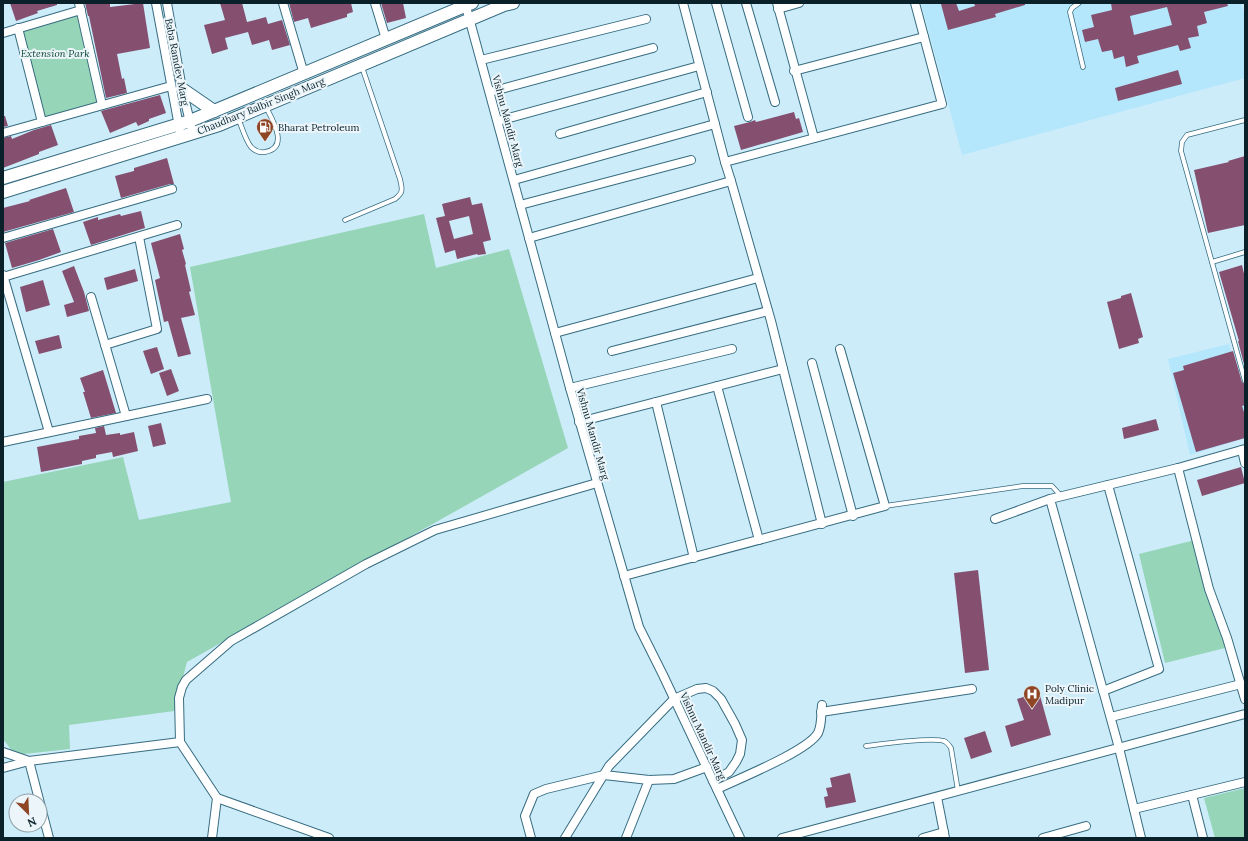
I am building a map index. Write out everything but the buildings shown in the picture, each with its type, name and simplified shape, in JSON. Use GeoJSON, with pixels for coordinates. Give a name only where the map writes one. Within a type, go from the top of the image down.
{"type":"FeatureCollection","features":[{"type":"Feature","properties":{"kind":"street","name":"Baba Ramdev Marg"},"geometry":{"type":"LineString","coordinates":[[156,3],[177,88],[185,129]]}},
{"type":"Feature","properties":{"kind":"street","name":"Baba Ramdev Marg"},"geometry":{"type":"LineString","coordinates":[[167,3],[177,88],[185,129]]}},
{"type":"Feature","properties":{"kind":"street"},"geometry":{"type":"LineString","coordinates":[[284,3],[304,74]]}},
{"type":"Feature","properties":{"kind":"street"},"geometry":{"type":"LineString","coordinates":[[375,3],[386,39]]}},
{"type":"Feature","properties":{"kind":"street","name":"Chaudhary Balbir Singh Marg"},"geometry":{"type":"LineString","coordinates":[[3,178],[185,129],[237,117],[513,3]]}},
{"type":"Feature","properties":{"kind":"street"},"geometry":{"type":"LineString","coordinates":[[683,3],[725,162],[768,311],[822,524]]}},
{"type":"Feature","properties":{"kind":"street"},"geometry":{"type":"LineString","coordinates":[[716,3],[748,117]]}},
{"type":"Feature","properties":{"kind":"street"},"geometry":{"type":"LineString","coordinates":[[746,3],[775,102]]}},
{"type":"Feature","properties":{"kind":"street"},"geometry":{"type":"LineString","coordinates":[[799,3],[777,6],[814,138]]}},
{"type":"Feature","properties":{"kind":"street"},"geometry":{"type":"LineString","coordinates":[[725,162],[942,104],[915,3]]}},
{"type":"Feature","properties":{"kind":"street","name":"Chaudhary Balbir Singh Marg"},"geometry":{"type":"LineString","coordinates":[[3,192],[185,129],[214,111],[468,4]]}},
{"type":"Feature","properties":{"kind":"street","name":"Vishnu Mandir Marg"},"geometry":{"type":"LineString","coordinates":[[468,4],[470,20],[579,422],[639,628],[740,838]]}},
{"type":"Feature","properties":{"kind":"street"},"geometry":{"type":"LineString","coordinates":[[3,33],[80,7],[102,105]]}},
{"type":"Feature","properties":{"kind":"street"},"geometry":{"type":"LineString","coordinates":[[481,60],[646,19]]}},
{"type":"Feature","properties":{"kind":"street"},"geometry":{"type":"LineString","coordinates":[[18,28],[42,122]]}},
{"type":"Feature","properties":{"kind":"street"},"geometry":{"type":"LineString","coordinates":[[794,71],[924,37]]}},
{"type":"Feature","properties":{"kind":"street"},"geometry":{"type":"LineString","coordinates":[[490,92],[654,48]]}},
{"type":"Feature","properties":{"kind":"street"},"geometry":{"type":"LineString","coordinates":[[498,121],[700,66]]}},
{"type":"Feature","properties":{"kind":"street"},"geometry":{"type":"LineString","coordinates":[[3,133],[102,105],[177,88],[214,111]]}},
{"type":"Feature","properties":{"kind":"street"},"geometry":{"type":"LineString","coordinates":[[560,134],[707,92]]}},
{"type":"Feature","properties":{"kind":"street"},"geometry":{"type":"LineString","coordinates":[[514,180],[716,124]]}},
{"type":"Feature","properties":{"kind":"street"},"geometry":{"type":"LineString","coordinates":[[520,205],[691,160]]}},
{"type":"Feature","properties":{"kind":"street"},"geometry":{"type":"LineString","coordinates":[[529,238],[731,181]]}},
{"type":"Feature","properties":{"kind":"street"},"geometry":{"type":"LineString","coordinates":[[3,238],[172,189]]}},
{"type":"Feature","properties":{"kind":"street"},"geometry":{"type":"LineString","coordinates":[[50,432],[3,276],[177,225]]}},
{"type":"Feature","properties":{"kind":"street"},"geometry":{"type":"LineString","coordinates":[[105,345],[157,329],[139,237]]}},
{"type":"Feature","properties":{"kind":"street"},"geometry":{"type":"LineString","coordinates":[[555,333],[758,278]]}},
{"type":"Feature","properties":{"kind":"street"},"geometry":{"type":"LineString","coordinates":[[91,297],[126,416]]}},
{"type":"Feature","properties":{"kind":"street"},"geometry":{"type":"LineString","coordinates":[[612,351],[768,311]]}},
{"type":"Feature","properties":{"kind":"street"},"geometry":{"type":"LineString","coordinates":[[570,388],[732,349]]}},
{"type":"Feature","properties":{"kind":"street"},"geometry":{"type":"LineString","coordinates":[[624,576],[885,506],[840,349]]}},
{"type":"Feature","properties":{"kind":"street"},"geometry":{"type":"LineString","coordinates":[[812,363],[852,516]]}},
{"type":"Feature","properties":{"kind":"street"},"geometry":{"type":"LineString","coordinates":[[579,422],[783,369]]}},
{"type":"Feature","properties":{"kind":"street"},"geometry":{"type":"LineString","coordinates":[[717,386],[759,540]]}},
{"type":"Feature","properties":{"kind":"street"},"geometry":{"type":"LineString","coordinates":[[3,442],[207,399]]}},
{"type":"Feature","properties":{"kind":"street"},"geometry":{"type":"LineString","coordinates":[[656,402],[694,558]]}},
{"type":"Feature","properties":{"kind":"street"},"geometry":{"type":"LineString","coordinates":[[995,519],[1050,499],[1178,468],[1243,449],[1245,463]]}},
{"type":"Feature","properties":{"kind":"street"},"geometry":{"type":"LineString","coordinates":[[1178,468],[1209,589],[1227,638],[1245,699]]}},
{"type":"Feature","properties":{"kind":"street"},"geometry":{"type":"LineString","coordinates":[[329,838],[218,798],[180,742],[180,698],[182,687],[186,680],[231,641],[366,564],[435,530],[597,484]]}},
{"type":"Feature","properties":{"kind":"street"},"geometry":{"type":"LineString","coordinates":[[1103,690],[1160,669],[1108,485]]}},
{"type":"Feature","properties":{"kind":"street"},"geometry":{"type":"LineString","coordinates":[[1050,499],[1111,717],[1141,838]]}},
{"type":"Feature","properties":{"kind":"street"},"geometry":{"type":"LineString","coordinates":[[1111,717],[1241,684]]}},
{"type":"Feature","properties":{"kind":"street"},"geometry":{"type":"LineString","coordinates":[[565,838],[609,766],[674,699],[697,689],[706,688],[714,691],[735,724],[742,740],[740,754],[729,772],[713,781]]}},
{"type":"Feature","properties":{"kind":"street"},"geometry":{"type":"LineString","coordinates":[[717,789],[784,758],[810,742],[818,733],[821,709],[972,689]]}},
{"type":"Feature","properties":{"kind":"street"},"geometry":{"type":"LineString","coordinates":[[782,838],[805,835],[958,791],[1245,714]]}},
{"type":"Feature","properties":{"kind":"street"},"geometry":{"type":"LineString","coordinates":[[3,768],[29,761],[180,742]]}},
{"type":"Feature","properties":{"kind":"street"},"geometry":{"type":"LineString","coordinates":[[3,752],[29,761]]}},
{"type":"Feature","properties":{"kind":"street"},"geometry":{"type":"LineString","coordinates":[[29,761],[49,838]]}},
{"type":"Feature","properties":{"kind":"street"},"geometry":{"type":"LineString","coordinates":[[531,838],[525,816],[534,794],[546,788],[604,775],[649,780],[674,779],[706,767]]}},
{"type":"Feature","properties":{"kind":"street"},"geometry":{"type":"LineString","coordinates":[[626,838],[649,780]]}},
{"type":"Feature","properties":{"kind":"street"},"geometry":{"type":"LineString","coordinates":[[1134,809],[1245,782]]}},
{"type":"Feature","properties":{"kind":"street"},"geometry":{"type":"LineString","coordinates":[[1192,795],[1202,838]]}},
{"type":"Feature","properties":{"kind":"street"},"geometry":{"type":"LineString","coordinates":[[923,838],[944,835],[937,797]]}},
{"type":"Feature","properties":{"kind":"street"},"geometry":{"type":"LineString","coordinates":[[212,838],[218,798]]}},
{"type":"Feature","properties":{"kind":"street"},"geometry":{"type":"LineString","coordinates":[[1043,838],[1086,826]]}},
{"type":"Feature","properties":{"kind":"lane"},"geometry":{"type":"LineString","coordinates":[[1079,3],[1072,8],[1070,12],[1083,67]]}},
{"type":"Feature","properties":{"kind":"lane"},"geometry":{"type":"LineString","coordinates":[[345,220],[395,199],[401,194],[402,190],[400,179],[361,65]]}},
{"type":"Feature","properties":{"kind":"lane"},"geometry":{"type":"LineString","coordinates":[[237,117],[251,147],[260,152],[271,150],[278,142],[278,134],[265,105]]}},
{"type":"Feature","properties":{"kind":"lane"},"geometry":{"type":"LineString","coordinates":[[1245,120],[1196,132],[1187,136],[1182,142],[1181,151],[1245,381]]}},
{"type":"Feature","properties":{"kind":"lane"},"geometry":{"type":"LineString","coordinates":[[1212,262],[1245,252]]}},
{"type":"Feature","properties":{"kind":"lane"},"geometry":{"type":"LineString","coordinates":[[885,506],[1023,486],[1052,486],[1062,496]]}},
{"type":"Feature","properties":{"kind":"lane"},"geometry":{"type":"LineString","coordinates":[[866,746],[928,740],[943,741],[948,743],[958,791]]}},
{"type":"Feature","properties":{"kind":"shaded area"},"geometry":{"type":"Polygon","coordinates":[[[921,3],[1241,3],[1245,16],[1245,78],[962,155],[921,3]]]}},
{"type":"Feature","properties":{"kind":"shaded area"},"geometry":{"type":"Polygon","coordinates":[[[1229,344],[1245,398],[1245,438],[1190,455],[1168,359],[1229,344]]]}},
{"type":"Feature","properties":{"kind":"green space","name":"Extension Park"},"geometry":{"type":"Polygon","coordinates":[[[77,15],[97,102],[42,122],[18,28],[77,15]]]}},
{"type":"Feature","properties":{"kind":"green space"},"geometry":{"type":"Polygon","coordinates":[[[424,214],[436,268],[509,249],[568,448],[187,662],[174,711],[69,725],[70,749],[15,755],[3,739],[3,482],[123,457],[139,520],[231,502],[190,267],[424,214]]]}},
{"type":"Feature","properties":{"kind":"green space"},"geometry":{"type":"Polygon","coordinates":[[[1199,539],[1225,648],[1165,663],[1139,554],[1199,539]]]}},
{"type":"Feature","properties":{"kind":"green space"},"geometry":{"type":"Polygon","coordinates":[[[1245,788],[1245,838],[1215,838],[1204,798],[1245,788]]]}},
{"type":"Feature","properties":{"kind":"place","name":"Bharat Petroleum"},"geometry":{"type":"Point","coordinates":[265,142]}},
{"type":"Feature","properties":{"kind":"place","name":"Poly Clinic Madipur"},"geometry":{"type":"Point","coordinates":[1032,709]}}]}
